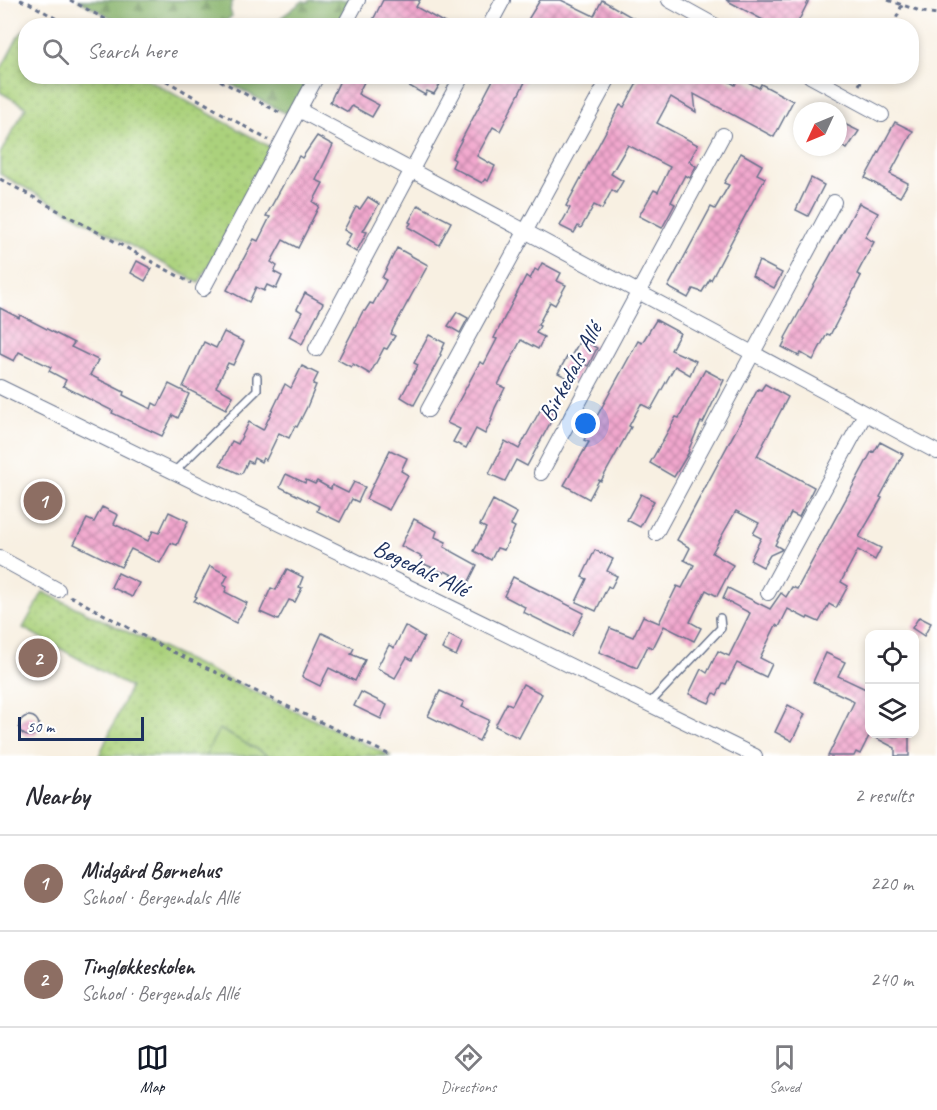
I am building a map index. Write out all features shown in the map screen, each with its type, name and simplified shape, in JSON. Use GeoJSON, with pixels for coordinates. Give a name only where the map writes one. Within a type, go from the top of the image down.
{"type":"FeatureCollection","features":[{"type":"Feature","properties":{"kind":"street"},"geometry":{"type":"LineString","coordinates":[[349,18],[358,0]]}},
{"type":"Feature","properties":{"kind":"street"},"geometry":{"type":"LineString","coordinates":[[493,18],[503,0]]}},
{"type":"Feature","properties":{"kind":"street"},"geometry":{"type":"LineString","coordinates":[[669,0],[702,18]]}},
{"type":"Feature","properties":{"kind":"street"},"geometry":{"type":"LineString","coordinates":[[203,289],[313,84]]}},
{"type":"Feature","properties":{"kind":"street"},"geometry":{"type":"LineString","coordinates":[[316,349],[458,84]]}},
{"type":"Feature","properties":{"kind":"street"},"geometry":{"type":"LineString","coordinates":[[428,410],[606,84]]}},
{"type":"Feature","properties":{"kind":"street"},"geometry":{"type":"LineString","coordinates":[[824,84],[882,116]]}},
{"type":"Feature","properties":{"kind":"street"},"geometry":{"type":"LineString","coordinates":[[296,115],[411,171],[937,452]]}},
{"type":"Feature","properties":{"kind":"street","name":"Birkedals Allé"},"geometry":{"type":"LineString","coordinates":[[541,473],[723,135]]}},
{"type":"Feature","properties":{"kind":"street"},"geometry":{"type":"LineString","coordinates":[[656,533],[834,202]]}},
{"type":"Feature","properties":{"kind":"street","name":"Bøgedals Allé"},"geometry":{"type":"LineString","coordinates":[[0,387],[756,756]]}},
{"type":"Feature","properties":{"kind":"street"},"geometry":{"type":"LineString","coordinates":[[768,593],[865,414]]}},
{"type":"Feature","properties":{"kind":"street"},"geometry":{"type":"LineString","coordinates":[[0,558],[58,590]]}},
{"type":"Feature","properties":{"kind":"lane"},"geometry":{"type":"LineString","coordinates":[[173,473],[257,390],[257,376]]}},
{"type":"Feature","properties":{"kind":"lane"},"geometry":{"type":"LineString","coordinates":[[649,704],[721,628],[720,618]]}},
{"type":"Feature","properties":{"kind":"path"},"geometry":{"type":"LineString","coordinates":[[20,0],[30,1],[57,18]]}},
{"type":"Feature","properties":{"kind":"path"},"geometry":{"type":"LineString","coordinates":[[70,0],[103,18]]}},
{"type":"Feature","properties":{"kind":"path"},"geometry":{"type":"LineString","coordinates":[[888,0],[937,14]]}},
{"type":"Feature","properties":{"kind":"path"},"geometry":{"type":"LineString","coordinates":[[896,18],[902,5]]}},
{"type":"Feature","properties":{"kind":"path"},"geometry":{"type":"LineString","coordinates":[[172,84],[280,147]]}},
{"type":"Feature","properties":{"kind":"path"},"geometry":{"type":"LineString","coordinates":[[229,84],[296,115]]}},
{"type":"Feature","properties":{"kind":"path"},"geometry":{"type":"LineString","coordinates":[[0,179],[203,289]]}},
{"type":"Feature","properties":{"kind":"path"},"geometry":{"type":"LineString","coordinates":[[58,590],[168,650],[392,756]]}},
{"type":"Feature","properties":{"kind":"green space"},"geometry":{"type":"Polygon","coordinates":[[[78,0],[233,0],[230,10],[232,16],[230,18],[112,18],[78,0]]]}},
{"type":"Feature","properties":{"kind":"green space"},"geometry":{"type":"Polygon","coordinates":[[[310,0],[353,0],[343,18],[281,18],[303,1],[310,0]]]}},
{"type":"Feature","properties":{"kind":"green space"},"geometry":{"type":"Polygon","coordinates":[[[18,37],[18,84],[156,84],[272,148],[199,283],[0,174],[0,154],[26,107],[0,92],[0,71],[18,37]]]}},
{"type":"Feature","properties":{"kind":"green space"},"geometry":{"type":"Polygon","coordinates":[[[231,84],[307,84],[290,116],[231,84]]]}},
{"type":"Feature","properties":{"kind":"green space"},"geometry":{"type":"Polygon","coordinates":[[[43,592],[391,756],[99,756],[130,687],[23,628],[43,592]]]}},
{"type":"Feature","properties":{"kind":"green space"},"geometry":{"type":"Polygon","coordinates":[[[219,729],[269,756],[205,756],[219,729]]]}},
{"type":"Feature","properties":{"kind":"building"},"geometry":{"type":"Polygon","coordinates":[[[383,0],[420,0],[416,7],[436,18],[374,18],[383,0]]]}},
{"type":"Feature","properties":{"kind":"building"},"geometry":{"type":"Polygon","coordinates":[[[540,0],[561,0],[594,16],[602,0],[633,18],[529,18],[540,0]]]}},
{"type":"Feature","properties":{"kind":"building"},"geometry":{"type":"Polygon","coordinates":[[[726,0],[809,0],[800,18],[759,18],[726,0]]]}},
{"type":"Feature","properties":{"kind":"building"},"geometry":{"type":"Polygon","coordinates":[[[338,84],[363,84],[358,94],[379,105],[372,117],[352,106],[348,112],[330,102],[338,84]]]}},
{"type":"Feature","properties":{"kind":"building"},"geometry":{"type":"Polygon","coordinates":[[[406,84],[440,84],[434,94],[427,91],[425,95],[406,84]]]}},
{"type":"Feature","properties":{"kind":"building"},"geometry":{"type":"Polygon","coordinates":[[[491,84],[524,84],[500,131],[493,127],[477,156],[495,166],[488,181],[485,179],[482,183],[452,167],[455,160],[452,158],[491,84]]]}},
{"type":"Feature","properties":{"kind":"building"},"geometry":{"type":"Polygon","coordinates":[[[637,84],[752,84],[759,88],[761,84],[793,101],[774,137],[694,94],[696,112],[671,97],[657,123],[698,145],[689,162],[696,166],[690,178],[685,175],[671,202],[675,204],[662,228],[639,216],[654,190],[658,192],[670,167],[628,145],[611,174],[623,181],[616,193],[612,190],[602,209],[594,205],[581,228],[578,226],[574,233],[560,226],[570,208],[566,206],[620,105],[624,107],[637,84]]]}},
{"type":"Feature","properties":{"kind":"building"},"geometry":{"type":"Polygon","coordinates":[[[895,122],[913,131],[890,174],[908,183],[900,197],[865,178],[895,122]]]}},
{"type":"Feature","properties":{"kind":"building"},"geometry":{"type":"Polygon","coordinates":[[[847,125],[859,131],[847,149],[847,125]]]}},
{"type":"Feature","properties":{"kind":"building"},"geometry":{"type":"Polygon","coordinates":[[[317,136],[333,145],[316,180],[323,183],[313,202],[319,206],[298,248],[283,240],[271,262],[277,266],[274,272],[282,276],[276,289],[267,285],[264,291],[256,287],[249,302],[227,290],[254,239],[258,241],[270,217],[266,216],[299,156],[302,158],[317,136]]]}},
{"type":"Feature","properties":{"kind":"building"},"geometry":{"type":"Polygon","coordinates":[[[741,153],[762,165],[757,174],[765,178],[711,280],[702,292],[693,289],[688,298],[668,287],[711,207],[715,209],[729,185],[724,183],[741,153]]]}},
{"type":"Feature","properties":{"kind":"building"},"geometry":{"type":"Polygon","coordinates":[[[811,178],[824,185],[808,216],[796,210],[811,178]]]}},
{"type":"Feature","properties":{"kind":"building"},"geometry":{"type":"Polygon","coordinates":[[[368,197],[379,204],[363,231],[367,232],[356,252],[345,245],[351,234],[344,230],[356,207],[360,209],[368,197]]]}},
{"type":"Feature","properties":{"kind":"building"},"geometry":{"type":"Polygon","coordinates":[[[859,203],[878,213],[865,237],[874,242],[857,274],[861,276],[830,335],[827,334],[813,360],[801,353],[799,356],[782,347],[785,338],[859,203]]]}},
{"type":"Feature","properties":{"kind":"building"},"geometry":{"type":"Polygon","coordinates":[[[418,205],[451,222],[439,245],[408,227],[418,205]]]}},
{"type":"Feature","properties":{"kind":"building"},"geometry":{"type":"Polygon","coordinates":[[[397,248],[428,265],[393,329],[391,334],[395,336],[387,349],[384,348],[370,374],[353,364],[351,367],[338,360],[363,311],[370,303],[373,304],[386,280],[382,278],[397,248]]]}},
{"type":"Feature","properties":{"kind":"building"},"geometry":{"type":"Polygon","coordinates":[[[137,261],[152,269],[145,281],[131,273],[137,261]]]}},
{"type":"Feature","properties":{"kind":"building"},"geometry":{"type":"Polygon","coordinates":[[[759,261],[782,273],[774,288],[752,276],[759,261]]]}},
{"type":"Feature","properties":{"kind":"building"},"geometry":{"type":"Polygon","coordinates":[[[542,263],[561,273],[557,281],[566,285],[555,305],[550,302],[538,325],[540,326],[536,333],[544,337],[538,349],[521,340],[498,385],[505,388],[485,434],[476,429],[466,448],[453,442],[460,429],[447,423],[480,362],[484,364],[497,339],[494,338],[526,276],[530,279],[535,269],[538,271],[542,263]]]}},
{"type":"Feature","properties":{"kind":"building"},"geometry":{"type":"Polygon","coordinates":[[[305,293],[323,303],[302,344],[289,337],[302,312],[297,309],[305,293]]]}},
{"type":"Feature","properties":{"kind":"building"},"geometry":{"type":"Polygon","coordinates":[[[0,308],[19,318],[20,315],[74,343],[71,347],[98,360],[90,375],[151,409],[153,403],[158,406],[169,384],[189,394],[178,418],[173,415],[162,436],[112,413],[113,411],[63,386],[66,380],[49,371],[51,367],[19,352],[14,361],[0,354],[0,308]]]}},
{"type":"Feature","properties":{"kind":"building"},"geometry":{"type":"Polygon","coordinates":[[[457,312],[468,318],[460,333],[448,326],[457,312]]]}},
{"type":"Feature","properties":{"kind":"building"},"geometry":{"type":"Polygon","coordinates":[[[656,320],[680,333],[671,350],[696,361],[690,375],[675,366],[651,409],[641,404],[629,426],[631,427],[589,499],[564,485],[589,442],[584,440],[638,341],[642,343],[656,320]]]}},
{"type":"Feature","properties":{"kind":"building"},"geometry":{"type":"Polygon","coordinates":[[[224,332],[244,342],[233,365],[228,363],[216,387],[233,396],[226,409],[183,387],[204,342],[216,348],[224,332]]]}},
{"type":"Feature","properties":{"kind":"building"},"geometry":{"type":"Polygon","coordinates":[[[429,335],[445,343],[414,405],[401,397],[418,365],[414,363],[429,335]]]}},
{"type":"Feature","properties":{"kind":"building"},"geometry":{"type":"Polygon","coordinates":[[[581,339],[597,348],[588,366],[584,364],[575,382],[558,373],[581,339]]]}},
{"type":"Feature","properties":{"kind":"building"},"geometry":{"type":"Polygon","coordinates":[[[302,366],[318,374],[307,407],[289,438],[279,433],[266,460],[263,458],[261,462],[254,458],[252,463],[248,461],[240,474],[220,465],[232,441],[238,444],[249,422],[263,430],[285,384],[291,388],[302,366]]]}},
{"type":"Feature","properties":{"kind":"building"},"geometry":{"type":"Polygon","coordinates":[[[705,370],[724,380],[703,423],[701,422],[689,452],[674,477],[650,463],[676,417],[679,418],[705,370]]]}},
{"type":"Feature","properties":{"kind":"building"},"geometry":{"type":"Polygon","coordinates":[[[765,384],[788,397],[757,456],[814,487],[799,517],[791,513],[775,545],[782,549],[770,555],[763,567],[750,560],[761,538],[753,534],[759,523],[736,511],[712,553],[733,565],[717,596],[706,590],[690,622],[701,628],[694,641],[664,626],[653,648],[648,646],[637,668],[599,652],[610,628],[633,637],[643,616],[659,623],[677,586],[682,588],[694,565],[684,560],[690,548],[677,540],[758,389],[761,390],[765,384]]]}},
{"type":"Feature","properties":{"kind":"building"},"geometry":{"type":"Polygon","coordinates":[[[542,407],[555,414],[527,466],[516,460],[505,481],[489,474],[505,441],[519,449],[542,407]]]}},
{"type":"Feature","properties":{"kind":"building"},"geometry":{"type":"Polygon","coordinates":[[[880,442],[903,454],[880,497],[882,498],[859,537],[881,548],[875,560],[858,550],[841,582],[848,586],[836,608],[829,604],[819,622],[808,617],[807,619],[788,609],[779,627],[776,625],[760,658],[772,664],[766,677],[737,663],[726,684],[723,683],[717,695],[714,693],[709,703],[689,694],[701,669],[707,673],[718,651],[729,656],[750,613],[723,599],[728,588],[770,609],[781,593],[786,597],[792,587],[797,589],[872,451],[874,452],[880,442]]]}},
{"type":"Feature","properties":{"kind":"building"},"geometry":{"type":"Polygon","coordinates":[[[390,450],[407,458],[401,471],[408,475],[389,510],[366,499],[390,450]]]}},
{"type":"Feature","properties":{"kind":"building"},"geometry":{"type":"Polygon","coordinates":[[[286,474],[305,483],[306,480],[315,484],[317,481],[331,489],[332,485],[348,493],[354,482],[365,487],[358,502],[352,499],[340,522],[317,511],[319,506],[280,487],[286,474]]]}},
{"type":"Feature","properties":{"kind":"building"},"geometry":{"type":"Polygon","coordinates":[[[641,494],[654,501],[640,527],[627,520],[641,494]]]}},
{"type":"Feature","properties":{"kind":"building"},"geometry":{"type":"Polygon","coordinates":[[[493,500],[517,513],[511,525],[515,527],[504,550],[497,548],[491,560],[474,551],[486,528],[480,525],[493,500]]]}},
{"type":"Feature","properties":{"kind":"building"},"geometry":{"type":"Polygon","coordinates":[[[102,507],[118,515],[114,524],[148,541],[153,531],[159,533],[169,512],[188,521],[177,545],[171,543],[160,563],[131,549],[121,567],[74,544],[87,519],[94,522],[102,507]]]}},
{"type":"Feature","properties":{"kind":"building"},"geometry":{"type":"Polygon","coordinates":[[[414,519],[437,531],[435,537],[446,542],[444,547],[477,565],[468,583],[420,562],[422,557],[401,546],[414,519]]]}},
{"type":"Feature","properties":{"kind":"building"},"geometry":{"type":"Polygon","coordinates":[[[595,550],[613,559],[607,571],[617,576],[611,588],[608,586],[596,611],[576,602],[587,579],[582,577],[595,550]]]}},
{"type":"Feature","properties":{"kind":"building"},"geometry":{"type":"Polygon","coordinates":[[[210,566],[228,575],[223,585],[227,587],[225,592],[247,603],[236,623],[194,601],[210,566]]]}},
{"type":"Feature","properties":{"kind":"building"},"geometry":{"type":"Polygon","coordinates":[[[287,569],[303,577],[299,587],[302,588],[295,602],[289,600],[278,620],[260,612],[271,588],[276,590],[287,569]]]}},
{"type":"Feature","properties":{"kind":"building"},"geometry":{"type":"Polygon","coordinates":[[[118,573],[139,583],[132,597],[111,587],[118,573]]]}},
{"type":"Feature","properties":{"kind":"building"},"geometry":{"type":"Polygon","coordinates":[[[513,577],[584,613],[572,636],[523,612],[525,607],[504,596],[513,577]]]}},
{"type":"Feature","properties":{"kind":"building"},"geometry":{"type":"Polygon","coordinates":[[[919,617],[931,623],[924,636],[919,630],[912,628],[919,617]]]}},
{"type":"Feature","properties":{"kind":"building"},"geometry":{"type":"Polygon","coordinates":[[[405,626],[424,637],[412,660],[407,657],[395,678],[377,668],[389,645],[394,648],[405,626]]]}},
{"type":"Feature","properties":{"kind":"building"},"geometry":{"type":"Polygon","coordinates":[[[322,633],[354,648],[351,654],[365,660],[355,681],[329,668],[320,686],[302,677],[322,633]]]}},
{"type":"Feature","properties":{"kind":"building"},"geometry":{"type":"Polygon","coordinates":[[[449,635],[462,642],[456,656],[442,649],[449,635]]]}},
{"type":"Feature","properties":{"kind":"building"},"geometry":{"type":"Polygon","coordinates":[[[826,653],[845,662],[838,676],[865,689],[865,738],[868,738],[860,754],[856,752],[854,756],[828,756],[854,702],[813,682],[826,653]]]}},
{"type":"Feature","properties":{"kind":"building"},"geometry":{"type":"Polygon","coordinates":[[[523,684],[542,694],[519,738],[495,726],[507,703],[512,705],[523,684]]]}},
{"type":"Feature","properties":{"kind":"building"},"geometry":{"type":"Polygon","coordinates":[[[440,691],[464,702],[461,707],[489,720],[479,741],[428,716],[440,691]]]}},
{"type":"Feature","properties":{"kind":"building"},"geometry":{"type":"Polygon","coordinates":[[[361,692],[387,705],[381,719],[354,706],[361,692]]]}},
{"type":"Feature","properties":{"kind":"building"},"geometry":{"type":"Polygon","coordinates":[[[788,705],[805,714],[792,741],[775,732],[788,705]]]}},
{"type":"Feature","properties":{"kind":"building"},"geometry":{"type":"Polygon","coordinates":[[[25,716],[33,716],[39,722],[39,730],[33,736],[25,736],[19,730],[19,722],[25,716]]]}},
{"type":"Feature","properties":{"kind":"building"},"geometry":{"type":"Polygon","coordinates":[[[876,738],[909,738],[909,756],[895,756],[895,748],[876,738]]]}},
{"type":"Feature","properties":{"kind":"place","name":"Midgård Børnehus"},"geometry":{"type":"Point","coordinates":[43,501]}},
{"type":"Feature","properties":{"kind":"place","name":"Tingløkkeskolen"},"geometry":{"type":"Point","coordinates":[38,658]}}]}
